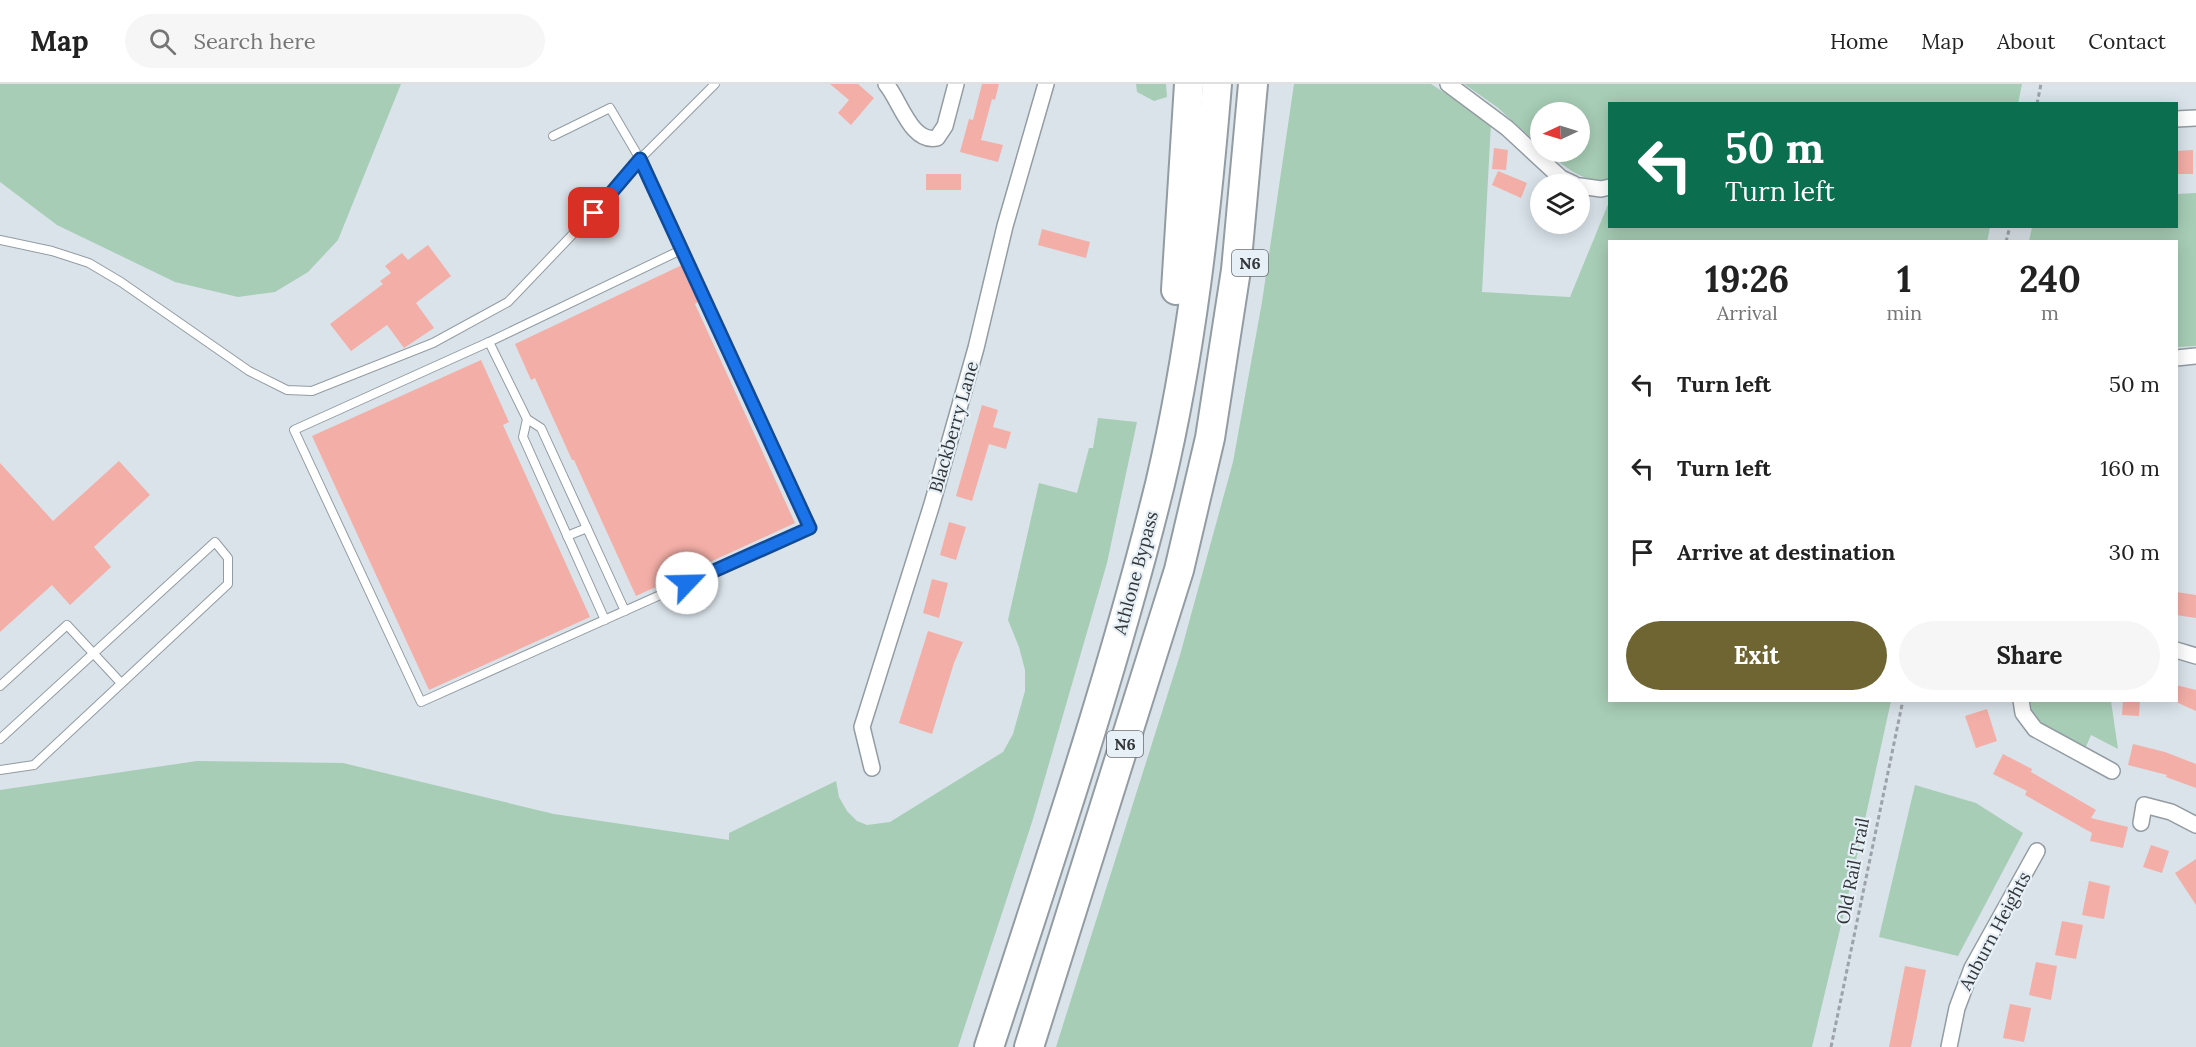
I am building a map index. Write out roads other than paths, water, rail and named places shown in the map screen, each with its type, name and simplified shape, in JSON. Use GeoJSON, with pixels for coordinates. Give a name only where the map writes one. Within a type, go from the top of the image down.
{"type":"FeatureCollection","features":[{"type":"Feature","properties":{"kind":"highway","name":"N6"},"geometry":{"type":"LineString","coordinates":[[1104,693],[1159,421],[1178,281],[1189,84]]}},
{"type":"Feature","properties":{"kind":"highway","name":"Athlone Bypass"},"geometry":{"type":"LineString","coordinates":[[989,1047],[1104,693],[1160,482],[1186,347],[1208,192],[1216,84]]}},
{"type":"Feature","properties":{"kind":"highway","name":"N6"},"geometry":{"type":"LineString","coordinates":[[1210,438],[1236,270],[1253,84]]}},
{"type":"Feature","properties":{"kind":"highway","name":"N6"},"geometry":{"type":"LineString","coordinates":[[1029,1047],[1179,570],[1210,438],[1235,350],[1256,224],[1273,84]]}},
{"type":"Feature","properties":{"kind":"street"},"geometry":{"type":"LineString","coordinates":[[886,84],[915,129],[924,137],[931,139],[937,138],[945,126],[956,84]]}},
{"type":"Feature","properties":{"kind":"street","name":"Blackberry Lane"},"geometry":{"type":"LineString","coordinates":[[872,768],[862,727],[939,482],[976,348],[1005,226],[1046,84]]}},
{"type":"Feature","properties":{"kind":"street"},"geometry":{"type":"LineString","coordinates":[[1448,84],[1506,128],[1557,174]]}},
{"type":"Feature","properties":{"kind":"street"},"geometry":{"type":"LineString","coordinates":[[2178,119],[2196,118]]}},
{"type":"Feature","properties":{"kind":"street"},"geometry":{"type":"LineString","coordinates":[[1590,188],[1608,187]]}},
{"type":"Feature","properties":{"kind":"street"},"geometry":{"type":"LineString","coordinates":[[2178,358],[2196,356]]}},
{"type":"Feature","properties":{"kind":"street"},"geometry":{"type":"LineString","coordinates":[[2178,651],[2196,656]]}},
{"type":"Feature","properties":{"kind":"street"},"geometry":{"type":"LineString","coordinates":[[2021,702],[2023,713],[2035,729],[2112,771]]}},
{"type":"Feature","properties":{"kind":"street"},"geometry":{"type":"LineString","coordinates":[[2142,823],[2144,805],[2171,812],[2196,825]]}},
{"type":"Feature","properties":{"kind":"street","name":"Auburn Heights"},"geometry":{"type":"LineString","coordinates":[[1949,1047],[1957,1008],[1972,968],[2037,852]]}},
{"type":"Feature","properties":{"kind":"lane"},"geometry":{"type":"LineString","coordinates":[[0,240],[89,262],[249,371],[287,390],[312,390],[433,343],[508,302],[594,213],[640,159],[715,84]]}},
{"type":"Feature","properties":{"kind":"lane"},"geometry":{"type":"LineString","coordinates":[[553,136],[610,108],[640,159],[810,528],[421,702],[294,429],[489,342],[681,250]]}},
{"type":"Feature","properties":{"kind":"lane"},"geometry":{"type":"LineString","coordinates":[[489,342],[526,419],[542,428],[625,611]]}},
{"type":"Feature","properties":{"kind":"lane"},"geometry":{"type":"LineString","coordinates":[[526,419],[522,437],[605,620]]}},
{"type":"Feature","properties":{"kind":"lane"},"geometry":{"type":"LineString","coordinates":[[567,536],[587,528]]}},
{"type":"Feature","properties":{"kind":"lane"},"geometry":{"type":"LineString","coordinates":[[0,739],[214,542],[228,558],[228,584],[34,765],[0,770]]}},
{"type":"Feature","properties":{"kind":"lane"},"geometry":{"type":"LineString","coordinates":[[0,686],[68,625],[121,683]]}}]}
